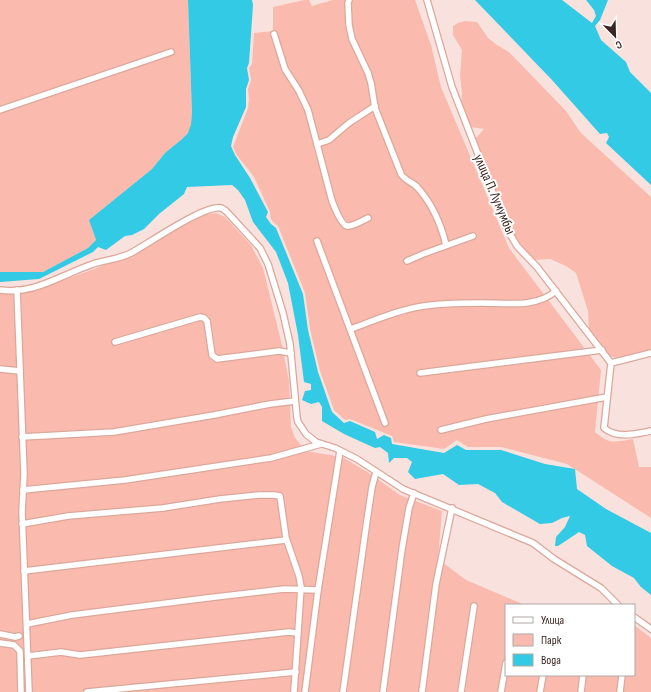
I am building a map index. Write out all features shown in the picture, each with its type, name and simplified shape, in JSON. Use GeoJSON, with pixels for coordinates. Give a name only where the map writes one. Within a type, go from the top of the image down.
{"type":"FeatureCollection","features":[{"type":"Feature","properties":{"kind":"street"},"geometry":{"type":"LineString","coordinates":[[349,0],[350,32],[368,73],[375,106],[400,174],[403,178],[415,185],[439,220],[446,245]]}},
{"type":"Feature","properties":{"kind":"street","name":"улица П. Лумумбы"},"geometry":{"type":"LineString","coordinates":[[427,0],[452,87],[507,229],[518,246],[537,267],[611,363]]}},
{"type":"Feature","properties":{"kind":"street"},"geometry":{"type":"LineString","coordinates":[[274,34],[285,69],[299,91],[308,110],[332,201],[337,213],[344,224],[351,225],[368,218]]}},
{"type":"Feature","properties":{"kind":"street"},"geometry":{"type":"LineString","coordinates":[[0,110],[171,52]]}},
{"type":"Feature","properties":{"kind":"street"},"geometry":{"type":"LineString","coordinates":[[317,144],[330,140],[349,123],[375,106]]}},
{"type":"Feature","properties":{"kind":"street"},"geometry":{"type":"LineString","coordinates":[[0,290],[29,289],[95,264],[130,253],[173,227],[216,208],[221,208],[226,211],[265,255],[283,313],[291,353],[294,401],[298,422],[311,439],[358,460],[403,489],[452,508],[533,543],[554,559],[601,588],[617,604]]}},
{"type":"Feature","properties":{"kind":"street"},"geometry":{"type":"LineString","coordinates":[[408,261],[446,245],[473,236]]}},
{"type":"Feature","properties":{"kind":"street"},"geometry":{"type":"LineString","coordinates":[[317,241],[351,328],[385,423]]}},
{"type":"Feature","properties":{"kind":"street"},"geometry":{"type":"LineString","coordinates":[[16,290],[22,437],[23,490],[21,500],[29,692]]}},
{"type":"Feature","properties":{"kind":"street"},"geometry":{"type":"LineString","coordinates":[[351,328],[418,307],[436,304],[523,303],[544,299],[556,291]]}},
{"type":"Feature","properties":{"kind":"street"},"geometry":{"type":"LineString","coordinates":[[115,342],[200,317],[204,318],[206,321],[212,355],[217,359],[279,351],[291,353]]}},
{"type":"Feature","properties":{"kind":"street"},"geometry":{"type":"LineString","coordinates":[[420,373],[602,350]]}},
{"type":"Feature","properties":{"kind":"street"},"geometry":{"type":"LineString","coordinates":[[651,353],[611,363],[604,428],[608,432],[616,434],[651,431]]}},
{"type":"Feature","properties":{"kind":"street"},"geometry":{"type":"LineString","coordinates":[[0,369],[20,371]]}},
{"type":"Feature","properties":{"kind":"street"},"geometry":{"type":"LineString","coordinates":[[441,430],[486,419],[607,397]]}},
{"type":"Feature","properties":{"kind":"street"},"geometry":{"type":"LineString","coordinates":[[22,437],[114,432],[294,401]]}},
{"type":"Feature","properties":{"kind":"street"},"geometry":{"type":"LineString","coordinates":[[23,490],[125,480],[271,458],[322,444]]}},
{"type":"Feature","properties":{"kind":"street"},"geometry":{"type":"LineString","coordinates":[[304,692],[318,590],[340,451]]}},
{"type":"Feature","properties":{"kind":"street"},"geometry":{"type":"LineString","coordinates":[[343,692],[367,520],[376,472]]}},
{"type":"Feature","properties":{"kind":"street"},"geometry":{"type":"LineString","coordinates":[[383,692],[402,550],[409,508],[414,493]]}},
{"type":"Feature","properties":{"kind":"street"},"geometry":{"type":"LineString","coordinates":[[22,524],[68,516],[163,508],[220,499],[274,495],[280,496],[286,540],[299,576],[301,590],[294,692]]}},
{"type":"Feature","properties":{"kind":"street"},"geometry":{"type":"LineString","coordinates":[[422,692],[436,584],[452,508]]}},
{"type":"Feature","properties":{"kind":"street"},"geometry":{"type":"LineString","coordinates":[[24,571],[286,540]]}},
{"type":"Feature","properties":{"kind":"street"},"geometry":{"type":"LineString","coordinates":[[27,624],[72,615],[284,589],[318,590]]}},
{"type":"Feature","properties":{"kind":"street"},"geometry":{"type":"LineString","coordinates":[[461,692],[474,606]]}},
{"type":"Feature","properties":{"kind":"street"},"geometry":{"type":"LineString","coordinates":[[635,619],[651,629]]}},
{"type":"Feature","properties":{"kind":"street"},"geometry":{"type":"LineString","coordinates":[[28,656],[61,652],[80,655],[289,632],[297,633]]}},
{"type":"Feature","properties":{"kind":"street"},"geometry":{"type":"LineString","coordinates":[[0,634],[15,637],[19,636]]}},
{"type":"Feature","properties":{"kind":"street"},"geometry":{"type":"LineString","coordinates":[[0,643],[14,645],[20,651],[21,692]]}},
{"type":"Feature","properties":{"kind":"street"},"geometry":{"type":"LineString","coordinates":[[501,692],[505,669]]}},
{"type":"Feature","properties":{"kind":"street"},"geometry":{"type":"LineString","coordinates":[[87,692],[296,672]]}},
{"type":"Feature","properties":{"kind":"street"},"geometry":{"type":"LineString","coordinates":[[540,692],[543,676]]}},
{"type":"Feature","properties":{"kind":"street"},"geometry":{"type":"LineString","coordinates":[[581,692],[583,676]]}},
{"type":"Feature","properties":{"kind":"street"},"geometry":{"type":"LineString","coordinates":[[620,692],[622,676]]}},
{"type":"Feature","properties":{"kind":"green space"},"geometry":{"type":"Polygon","coordinates":[[[0,0],[188,0],[192,113],[188,133],[165,153],[152,169],[89,220],[96,240],[88,248],[43,272],[0,272],[0,0]]]}},
{"type":"Feature","properties":{"kind":"green space"},"geometry":{"type":"Polygon","coordinates":[[[309,0],[312,6],[333,0],[415,0],[431,45],[441,87],[509,248],[601,370],[595,432],[612,442],[633,439],[639,467],[651,467],[651,518],[567,464],[501,447],[468,447],[457,440],[444,449],[394,442],[392,436],[350,419],[345,420],[334,410],[320,371],[310,329],[305,293],[278,226],[270,217],[270,212],[254,177],[236,154],[233,147],[248,108],[248,89],[251,80],[249,68],[252,64],[254,33],[273,31],[273,7],[309,0]]]}},
{"type":"Feature","properties":{"kind":"green space"},"geometry":{"type":"Polygon","coordinates":[[[465,21],[477,22],[488,38],[509,52],[566,111],[581,133],[651,197],[651,350],[617,358],[608,356],[589,331],[588,311],[576,273],[566,266],[550,259],[534,260],[519,245],[509,228],[475,139],[484,129],[470,127],[461,104],[462,94],[460,75],[462,50],[453,35],[453,26],[465,21]]]}},
{"type":"Feature","properties":{"kind":"green space"},"geometry":{"type":"Polygon","coordinates":[[[216,213],[225,217],[251,245],[263,268],[282,345],[289,381],[291,427],[295,438],[306,451],[342,457],[369,473],[400,495],[442,511],[438,559],[466,580],[523,604],[505,604],[505,676],[635,676],[635,626],[651,638],[651,692],[0,692],[0,294],[45,287],[118,260],[198,216],[216,213]]]}},
{"type":"Feature","properties":{"kind":"water"},"geometry":{"type":"Polygon","coordinates":[[[188,0],[252,0],[253,5],[249,63],[247,68],[249,80],[246,89],[246,107],[233,137],[231,146],[268,212],[266,217],[276,228],[303,294],[308,330],[318,372],[332,412],[344,423],[350,421],[375,432],[377,439],[384,435],[391,438],[392,444],[444,453],[457,445],[466,450],[501,450],[545,464],[575,469],[577,489],[606,509],[651,533],[651,595],[641,587],[634,578],[612,566],[587,546],[585,535],[579,532],[558,546],[555,546],[556,537],[565,527],[570,516],[552,523],[540,524],[502,502],[495,493],[478,484],[459,485],[443,474],[415,479],[408,472],[412,462],[407,458],[394,458],[389,463],[388,453],[380,447],[375,448],[344,434],[322,421],[322,407],[319,402],[311,404],[302,400],[305,391],[311,390],[311,384],[304,382],[298,335],[288,283],[276,252],[253,222],[245,200],[238,190],[232,185],[187,187],[184,194],[159,214],[144,229],[132,235],[125,236],[106,250],[98,247],[93,252],[39,279],[0,282],[0,272],[43,272],[88,248],[96,240],[89,220],[152,169],[165,153],[188,133],[192,113],[188,0]]]}},
{"type":"Feature","properties":{"kind":"water"},"geometry":{"type":"Polygon","coordinates":[[[475,0],[562,0],[592,23],[596,16],[594,10],[586,0],[608,0],[600,20],[595,26],[601,40],[626,62],[630,72],[651,93],[651,185],[606,143],[609,137],[607,133],[600,134],[552,80],[475,0]]]}}]}
